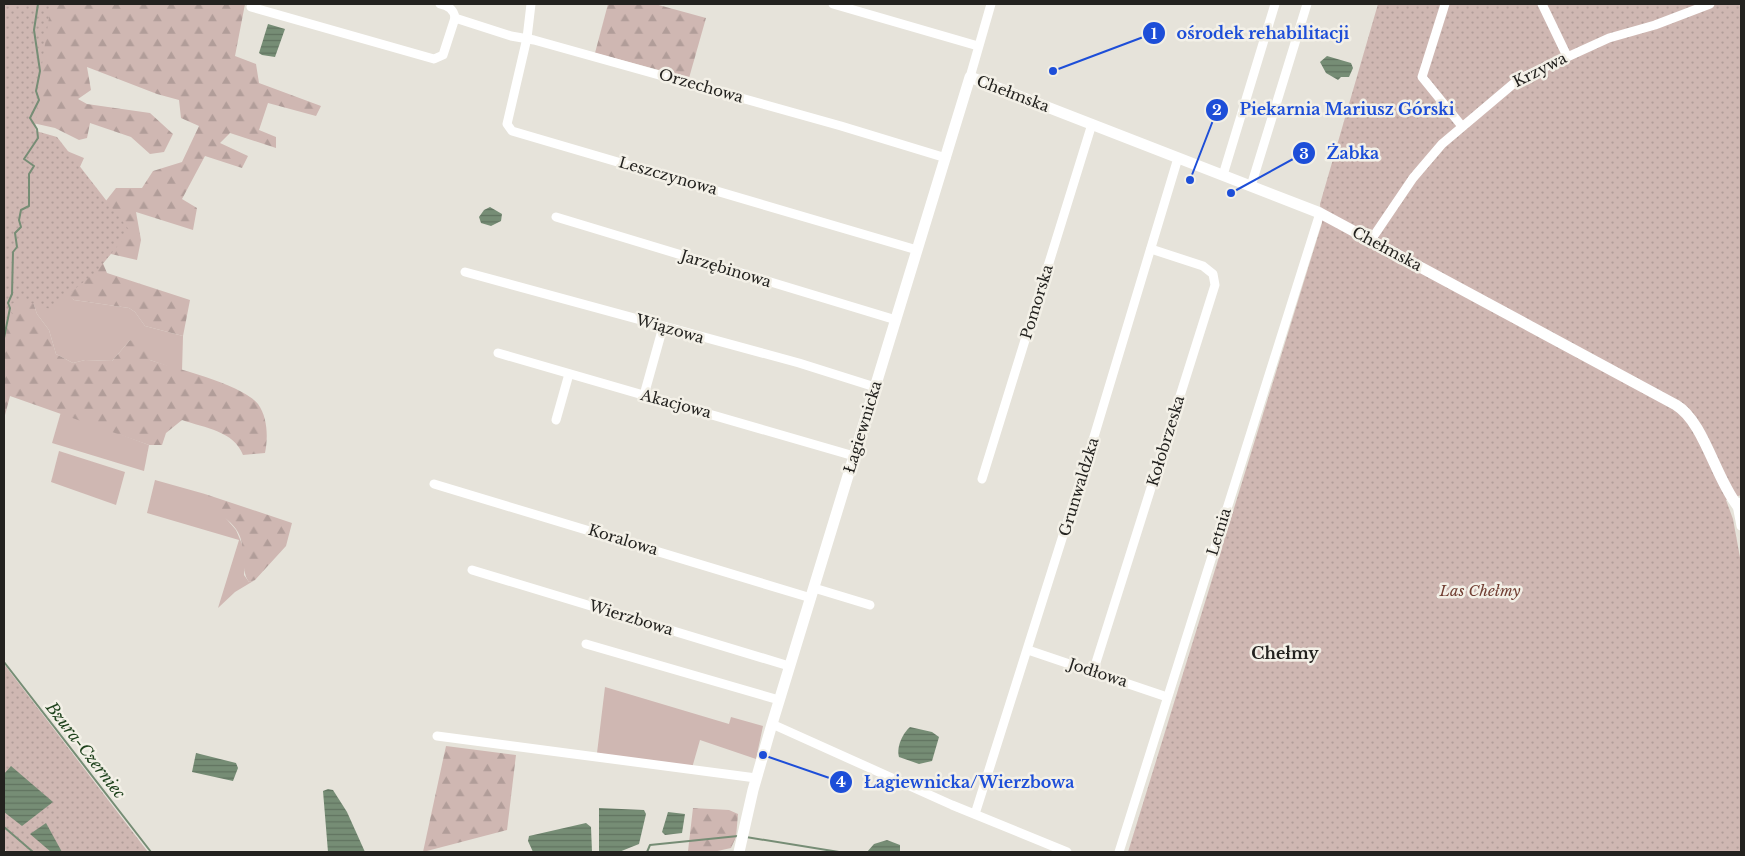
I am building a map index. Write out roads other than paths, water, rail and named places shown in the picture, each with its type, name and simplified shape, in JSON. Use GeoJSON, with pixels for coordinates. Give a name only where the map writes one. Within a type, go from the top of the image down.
{"type":"FeatureCollection","features":[{"type":"Feature","properties":{"kind":"street","name":"Orzechowa"},"geometry":{"type":"LineString","coordinates":[[440,4],[448,6],[454,13],[455,18],[511,36],[526,38],[832,123],[946,158]]}},
{"type":"Feature","properties":{"kind":"street","name":"Leszczynowa"},"geometry":{"type":"LineString","coordinates":[[531,4],[526,38],[507,124],[512,131],[918,250]]}},
{"type":"Feature","properties":{"kind":"street"},"geometry":{"type":"LineString","coordinates":[[834,4],[978,46]]}},
{"type":"Feature","properties":{"kind":"street","name":"Łagiewnicka"},"geometry":{"type":"LineString","coordinates":[[739,852],[756,778],[789,666],[918,250],[991,4]]}},
{"type":"Feature","properties":{"kind":"street"},"geometry":{"type":"LineString","coordinates":[[1223,175],[1275,4]]}},
{"type":"Feature","properties":{"kind":"street"},"geometry":{"type":"LineString","coordinates":[[1251,186],[1307,4]]}},
{"type":"Feature","properties":{"kind":"street"},"geometry":{"type":"LineString","coordinates":[[1445,4],[1422,77],[1461,126]]}},
{"type":"Feature","properties":{"kind":"street"},"geometry":{"type":"LineString","coordinates":[[1542,4],[1567,56]]}},
{"type":"Feature","properties":{"kind":"street","name":"Krzywa"},"geometry":{"type":"LineString","coordinates":[[1371,240],[1423,164],[1461,126],[1519,79],[1609,38],[1655,25],[1710,4]]}},
{"type":"Feature","properties":{"kind":"street"},"geometry":{"type":"LineString","coordinates":[[251,7],[434,59],[443,55],[455,18]]}},
{"type":"Feature","properties":{"kind":"street","name":"Chełmska"},"geometry":{"type":"LineString","coordinates":[[970,77],[1320,213],[1681,408],[1693,420],[1726,490],[1739,504]]}},
{"type":"Feature","properties":{"kind":"street","name":"Pomorska"},"geometry":{"type":"LineString","coordinates":[[982,479],[1092,124]]}},
{"type":"Feature","properties":{"kind":"street","name":"Grunwaldzka"},"geometry":{"type":"LineString","coordinates":[[975,814],[990,772],[1017,676],[1028,650],[1178,158]]}},
{"type":"Feature","properties":{"kind":"street","name":"Letnia"},"geometry":{"type":"LineString","coordinates":[[1119,852],[1320,213]]}},
{"type":"Feature","properties":{"kind":"street","name":"Jarzębinowa"},"geometry":{"type":"LineString","coordinates":[[556,217],[896,320]]}},
{"type":"Feature","properties":{"kind":"street","name":"Kołobrzeska"},"geometry":{"type":"LineString","coordinates":[[1093,672],[1215,285],[1214,274],[1203,266],[1151,249]]}},
{"type":"Feature","properties":{"kind":"street","name":"Wiązowa"},"geometry":{"type":"LineString","coordinates":[[465,272],[799,363],[875,387]]}},
{"type":"Feature","properties":{"kind":"street"},"geometry":{"type":"LineString","coordinates":[[644,395],[663,327]]}},
{"type":"Feature","properties":{"kind":"street","name":"Akacjowa"},"geometry":{"type":"LineString","coordinates":[[498,353],[854,456]]}},
{"type":"Feature","properties":{"kind":"street"},"geometry":{"type":"LineString","coordinates":[[556,420],[569,374]]}},
{"type":"Feature","properties":{"kind":"street","name":"Koralowa"},"geometry":{"type":"LineString","coordinates":[[434,484],[812,593]]}},
{"type":"Feature","properties":{"kind":"street"},"geometry":{"type":"LineString","coordinates":[[1739,504],[1741,526]]}},
{"type":"Feature","properties":{"kind":"street","name":"Wierzbowa"},"geometry":{"type":"LineString","coordinates":[[472,570],[789,666]]}},
{"type":"Feature","properties":{"kind":"street"},"geometry":{"type":"LineString","coordinates":[[812,593],[870,605]]}},
{"type":"Feature","properties":{"kind":"street"},"geometry":{"type":"LineString","coordinates":[[586,644],[779,700]]}},
{"type":"Feature","properties":{"kind":"street","name":"Jodłowa"},"geometry":{"type":"LineString","coordinates":[[1028,650],[1167,697]]}},
{"type":"Feature","properties":{"kind":"street"},"geometry":{"type":"LineString","coordinates":[[772,724],[975,814],[1067,852]]}},
{"type":"Feature","properties":{"kind":"street"},"geometry":{"type":"LineString","coordinates":[[437,736],[756,778]]}},
{"type":"Feature","properties":{"kind":"waterway","name":"Bzura-Czerniec"},"geometry":{"type":"LineString","coordinates":[[4,338],[10,308],[8,303],[12,294],[13,252],[17,247],[15,233],[21,227],[19,220],[21,210],[29,206],[29,174],[34,166],[24,159],[38,138],[37,129],[30,118],[39,100],[36,91],[40,71],[34,30],[38,4]]}},
{"type":"Feature","properties":{"kind":"waterway","name":"Bzura-Czerniec"},"geometry":{"type":"LineString","coordinates":[[4,662],[151,852]]}},
{"type":"Feature","properties":{"kind":"waterway"},"geometry":{"type":"LineString","coordinates":[[4,827],[33,852]]}},
{"type":"Feature","properties":{"kind":"waterway"},"geometry":{"type":"LineString","coordinates":[[647,852],[650,845],[738,836]]}},
{"type":"Feature","properties":{"kind":"waterway"},"geometry":{"type":"LineString","coordinates":[[746,837],[839,852]]}},
{"type":"Feature","properties":{"kind":"place","name":"ośrodek rehabilitacji"},"geometry":{"type":"Point","coordinates":[1053,71]}},
{"type":"Feature","properties":{"kind":"place","name":"Piekarnia Mariusz Górski"},"geometry":{"type":"Point","coordinates":[1190,180]}},
{"type":"Feature","properties":{"kind":"place","name":"Żabka"},"geometry":{"type":"Point","coordinates":[1231,193]}},
{"type":"Feature","properties":{"kind":"place","name":"Łagiewnicka/Wierzbowa"},"geometry":{"type":"Point","coordinates":[763,755]}},
{"type":"Feature","properties":{"kind":"district","name":"Chełmy"},"geometry":{"type":"Point","coordinates":[1285,653]}},
{"type":"Feature","properties":{"kind":"park label","name":"Las Chełmy"},"geometry":{"type":"Point","coordinates":[1480,591]}}]}
